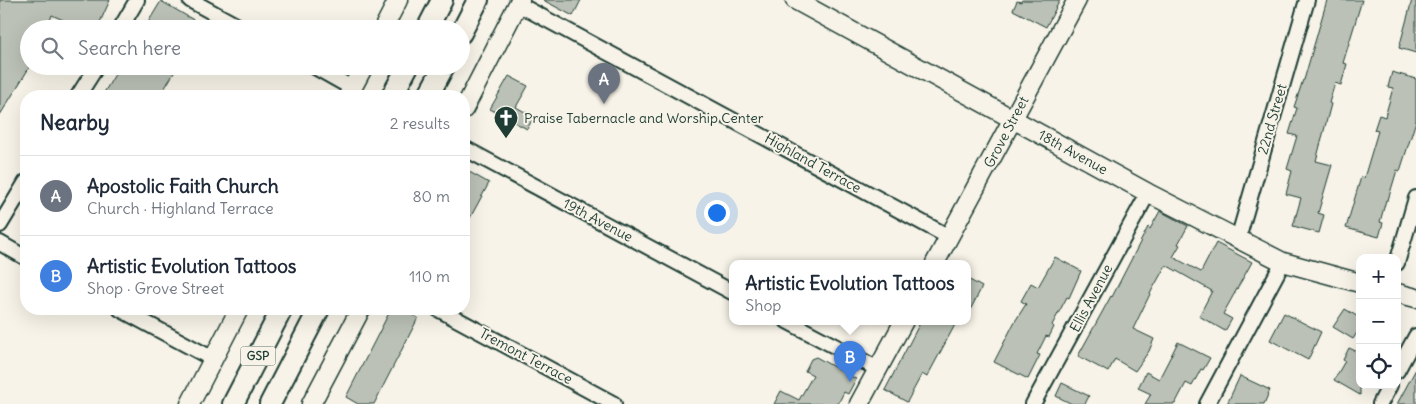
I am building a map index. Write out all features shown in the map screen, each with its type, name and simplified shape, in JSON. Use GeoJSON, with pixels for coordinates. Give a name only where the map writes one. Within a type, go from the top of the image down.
{"type":"FeatureCollection","features":[{"type":"Feature","properties":{"kind":"highway"},"geometry":{"type":"LineString","coordinates":[[432,20],[442,0]]}},
{"type":"Feature","properties":{"kind":"highway"},"geometry":{"type":"LineString","coordinates":[[468,20],[478,0]]}},
{"type":"Feature","properties":{"kind":"highway"},"geometry":{"type":"LineString","coordinates":[[395,90],[403,75]]}},
{"type":"Feature","properties":{"kind":"highway"},"geometry":{"type":"LineString","coordinates":[[431,90],[439,75]]}},
{"type":"Feature","properties":{"kind":"highway","name":"GSP"},"geometry":{"type":"LineString","coordinates":[[233,404],[279,315]]}},
{"type":"Feature","properties":{"kind":"highway","name":"GSP"},"geometry":{"type":"LineString","coordinates":[[270,404],[316,315]]}},
{"type":"Feature","properties":{"kind":"main road"},"geometry":{"type":"LineString","coordinates":[[388,20],[398,0]]}},
{"type":"Feature","properties":{"kind":"main road","name":"18th Avenue"},"geometry":{"type":"LineString","coordinates":[[795,0],[1148,193],[1283,262],[1356,282]]}},
{"type":"Feature","properties":{"kind":"main road","name":"Grove Street"},"geometry":{"type":"LineString","coordinates":[[937,260],[1077,0]]}},
{"type":"Feature","properties":{"kind":"main road"},"geometry":{"type":"LineString","coordinates":[[470,97],[519,2]]}},
{"type":"Feature","properties":{"kind":"main road"},"geometry":{"type":"LineString","coordinates":[[351,90],[359,75]]}},
{"type":"Feature","properties":{"kind":"main road"},"geometry":{"type":"LineString","coordinates":[[1401,294],[1416,298]]}},
{"type":"Feature","properties":{"kind":"main road"},"geometry":{"type":"LineString","coordinates":[[190,404],[236,315]]}},
{"type":"Feature","properties":{"kind":"main road"},"geometry":{"type":"LineString","coordinates":[[313,404],[357,315]]}},
{"type":"Feature","properties":{"kind":"main road"},"geometry":{"type":"LineString","coordinates":[[861,403],[902,325]]}},
{"type":"Feature","properties":{"kind":"street"},"geometry":{"type":"LineString","coordinates":[[125,20],[137,0]]}},
{"type":"Feature","properties":{"kind":"street"},"geometry":{"type":"LineString","coordinates":[[190,0],[227,20]]}},
{"type":"Feature","properties":{"kind":"street","name":"22nd Street"},"geometry":{"type":"LineString","coordinates":[[1238,238],[1307,0]]}},
{"type":"Feature","properties":{"kind":"street","name":"Highland Terrace"},"geometry":{"type":"LineString","coordinates":[[519,2],[949,238]]}},
{"type":"Feature","properties":{"kind":"street"},"geometry":{"type":"LineString","coordinates":[[82,90],[91,75]]}},
{"type":"Feature","properties":{"kind":"street"},"geometry":{"type":"LineString","coordinates":[[326,75],[347,90]]}},
{"type":"Feature","properties":{"kind":"street","name":"19th Avenue"},"geometry":{"type":"LineString","coordinates":[[470,151],[729,290]]}},
{"type":"Feature","properties":{"kind":"street"},"geometry":{"type":"LineString","coordinates":[[0,225],[20,192]]}},
{"type":"Feature","properties":{"kind":"street","name":"Ellis Avenue"},"geometry":{"type":"LineString","coordinates":[[1033,404],[1148,193]]}},
{"type":"Feature","properties":{"kind":"street"},"geometry":{"type":"LineString","coordinates":[[1400,254],[1416,198]]}},
{"type":"Feature","properties":{"kind":"street"},"geometry":{"type":"LineString","coordinates":[[0,243],[20,255]]}},
{"type":"Feature","properties":{"kind":"street"},"geometry":{"type":"LineString","coordinates":[[1207,404],[1283,262]]}},
{"type":"Feature","properties":{"kind":"street"},"geometry":{"type":"LineString","coordinates":[[131,315],[213,359]]}},
{"type":"Feature","properties":{"kind":"street","name":"Tremont Terrace"},"geometry":{"type":"LineString","coordinates":[[449,315],[614,404]]}},
{"type":"Feature","properties":{"kind":"street"},"geometry":{"type":"LineString","coordinates":[[794,325],[878,369]]}},
{"type":"Feature","properties":{"kind":"street"},"geometry":{"type":"LineString","coordinates":[[1401,364],[1416,336]]}},
{"type":"Feature","properties":{"kind":"street"},"geometry":{"type":"LineString","coordinates":[[1380,404],[1388,389]]}},
{"type":"Feature","properties":{"kind":"building"},"geometry":{"type":"Polygon","coordinates":[[[0,0],[110,0],[101,20],[63,20],[52,15],[50,20],[20,20],[20,75],[25,75],[0,115],[0,0]]]}},
{"type":"Feature","properties":{"kind":"building"},"geometry":{"type":"Polygon","coordinates":[[[543,0],[581,0],[573,16],[543,0]]]}},
{"type":"Feature","properties":{"kind":"building"},"geometry":{"type":"Polygon","coordinates":[[[1022,0],[1060,0],[1046,27],[1013,10],[1017,1],[1021,2],[1022,0]]]}},
{"type":"Feature","properties":{"kind":"building"},"geometry":{"type":"Polygon","coordinates":[[[1327,0],[1362,0],[1343,63],[1347,64],[1341,85],[1335,83],[1329,103],[1331,104],[1316,161],[1332,165],[1318,213],[1324,215],[1319,233],[1293,226],[1301,198],[1286,194],[1292,171],[1287,169],[1297,136],[1289,134],[1297,108],[1294,107],[1304,80],[1327,0]]]}},
{"type":"Feature","properties":{"kind":"building"},"geometry":{"type":"Polygon","coordinates":[[[1412,0],[1416,1],[1416,53],[1399,48],[1412,0]]]}},
{"type":"Feature","properties":{"kind":"building"},"geometry":{"type":"Polygon","coordinates":[[[161,1],[194,20],[149,20],[161,1]]]}},
{"type":"Feature","properties":{"kind":"building"},"geometry":{"type":"Polygon","coordinates":[[[1392,72],[1416,79],[1416,121],[1400,171],[1397,170],[1388,200],[1386,200],[1380,222],[1383,223],[1379,237],[1346,228],[1361,177],[1364,178],[1378,131],[1374,130],[1379,115],[1385,117],[1393,88],[1388,87],[1392,72]]]}},
{"type":"Feature","properties":{"kind":"building"},"geometry":{"type":"Polygon","coordinates":[[[115,75],[173,75],[164,90],[106,90],[115,75]]]}},
{"type":"Feature","properties":{"kind":"building"},"geometry":{"type":"Polygon","coordinates":[[[509,76],[528,86],[516,107],[534,117],[527,129],[490,109],[509,76]]]}},
{"type":"Feature","properties":{"kind":"building"},"geometry":{"type":"Polygon","coordinates":[[[470,172],[489,183],[470,218],[470,172]]]}},
{"type":"Feature","properties":{"kind":"building"},"geometry":{"type":"Polygon","coordinates":[[[1160,211],[1188,226],[1173,257],[1201,272],[1216,243],[1252,262],[1223,314],[1232,319],[1225,331],[1199,316],[1212,291],[1166,265],[1133,329],[1154,339],[1149,351],[1135,371],[1115,359],[1108,372],[1078,356],[1112,297],[1148,227],[1150,229],[1160,211]]]}},
{"type":"Feature","properties":{"kind":"building"},"geometry":{"type":"Polygon","coordinates":[[[1055,257],[1081,271],[1069,298],[1067,297],[1052,325],[1054,327],[1049,337],[1046,336],[1037,354],[1040,355],[1028,379],[994,362],[1026,304],[1021,301],[1031,283],[1038,287],[1055,257]]]}},
{"type":"Feature","properties":{"kind":"building"},"geometry":{"type":"Polygon","coordinates":[[[971,281],[982,287],[971,308],[971,281]]]}},
{"type":"Feature","properties":{"kind":"building"},"geometry":{"type":"Polygon","coordinates":[[[1345,309],[1356,316],[1356,334],[1353,339],[1333,327],[1345,309]]]}},
{"type":"Feature","properties":{"kind":"building"},"geometry":{"type":"Polygon","coordinates":[[[1284,313],[1321,332],[1308,360],[1270,340],[1284,313]]]}},
{"type":"Feature","properties":{"kind":"building"},"geometry":{"type":"Polygon","coordinates":[[[388,315],[413,315],[418,318],[374,404],[358,404],[346,397],[388,315]]]}},
{"type":"Feature","properties":{"kind":"building"},"geometry":{"type":"Polygon","coordinates":[[[919,325],[955,325],[927,377],[922,374],[907,402],[885,390],[919,325]]]}},
{"type":"Feature","properties":{"kind":"building"},"geometry":{"type":"Polygon","coordinates":[[[1178,342],[1210,358],[1203,370],[1201,369],[1192,386],[1186,383],[1175,404],[1145,404],[1151,394],[1138,388],[1146,372],[1159,379],[1178,342]]]}},
{"type":"Feature","properties":{"kind":"building"},"geometry":{"type":"Polygon","coordinates":[[[1349,348],[1356,351],[1356,389],[1360,389],[1360,395],[1334,380],[1345,361],[1343,360],[1349,348]]]}},
{"type":"Feature","properties":{"kind":"building"},"geometry":{"type":"Polygon","coordinates":[[[816,357],[856,379],[848,394],[844,392],[838,404],[774,404],[781,391],[799,400],[813,375],[805,371],[811,359],[816,357]]]}},
{"type":"Feature","properties":{"kind":"building"},"geometry":{"type":"Polygon","coordinates":[[[1416,369],[1416,404],[1397,404],[1416,369]]]}},
{"type":"Feature","properties":{"kind":"building"},"geometry":{"type":"Polygon","coordinates":[[[1240,376],[1270,390],[1264,404],[1227,404],[1240,376]]]}},
{"type":"Feature","properties":{"kind":"building"},"geometry":{"type":"Polygon","coordinates":[[[1062,383],[1089,396],[1085,404],[1072,404],[1056,396],[1062,383]]]}},
{"type":"Feature","properties":{"kind":"place","name":"Apostolic Faith Church"},"geometry":{"type":"Point","coordinates":[604,104]}},
{"type":"Feature","properties":{"kind":"place","name":"Praise Tabernacle and Worship Center"},"geometry":{"type":"Point","coordinates":[506,139]}},
{"type":"Feature","properties":{"kind":"place","name":"Artistic Evolution Tattoos"},"geometry":{"type":"Point","coordinates":[850,382]}}]}
